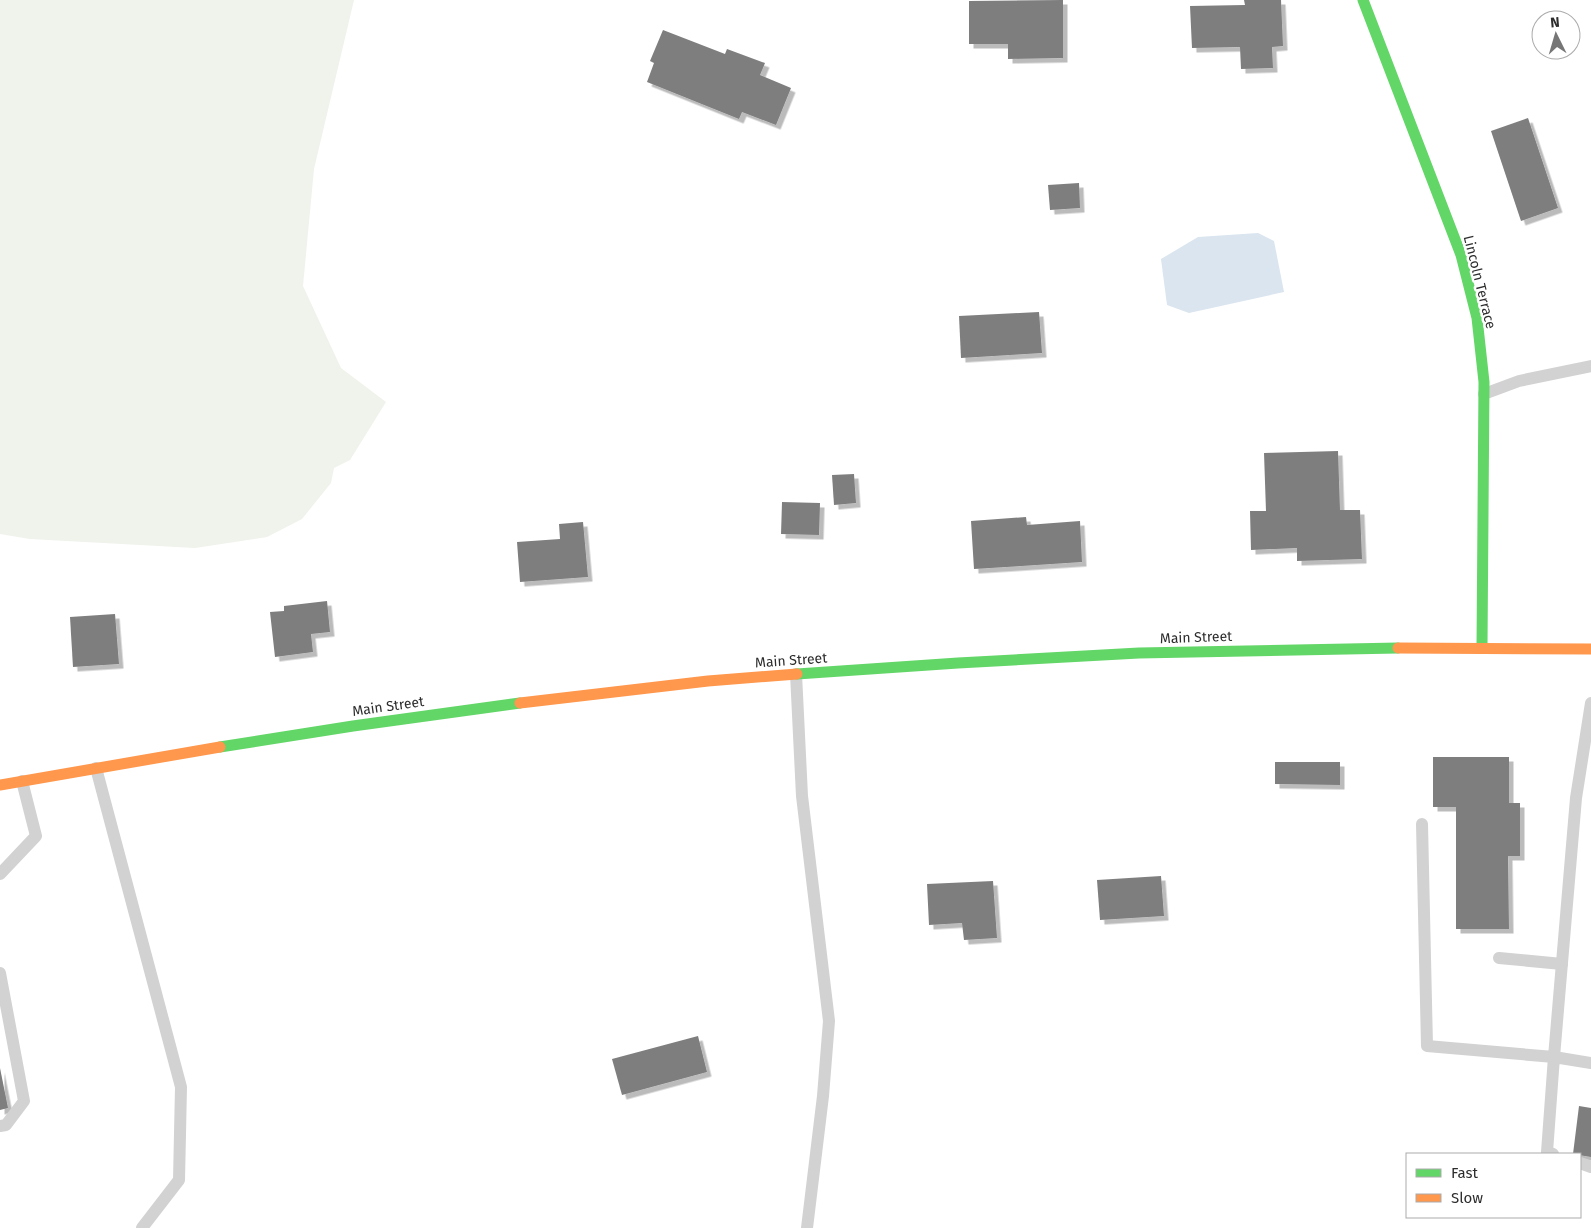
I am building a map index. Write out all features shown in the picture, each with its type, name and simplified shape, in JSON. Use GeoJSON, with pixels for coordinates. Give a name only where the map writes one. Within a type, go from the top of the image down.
{"type":"FeatureCollection","features":[{"type":"Feature","properties":{"kind":"main road","name":"Lincoln Terrace"},"geometry":{"type":"LineString","coordinates":[[1363,0],[1462,255],[1477,318],[1484,394],[1482,647]]}},
{"type":"Feature","properties":{"kind":"main road","name":"Main Street"},"geometry":{"type":"LineString","coordinates":[[0,785],[360,724],[583,695],[712,681],[1069,656],[1259,650],[1482,647],[1591,649]]}},
{"type":"Feature","properties":{"kind":"lane"},"geometry":{"type":"LineString","coordinates":[[1484,394],[1519,381],[1591,366]]}},
{"type":"Feature","properties":{"kind":"lane"},"geometry":{"type":"LineString","coordinates":[[796,674],[802,796],[829,1021],[823,1096],[807,1228]]}},
{"type":"Feature","properties":{"kind":"lane"},"geometry":{"type":"LineString","coordinates":[[1550,1153],[1547,1152],[1554,1056],[1576,798],[1591,703]]}},
{"type":"Feature","properties":{"kind":"lane"},"geometry":{"type":"LineString","coordinates":[[96,768],[182,1087],[179,1180],[142,1228]]}},
{"type":"Feature","properties":{"kind":"lane"},"geometry":{"type":"LineString","coordinates":[[0,874],[36,836],[22,781]]}},
{"type":"Feature","properties":{"kind":"lane"},"geometry":{"type":"LineString","coordinates":[[1422,824],[1426,1046],[1554,1056],[1591,1063]]}},
{"type":"Feature","properties":{"kind":"lane"},"geometry":{"type":"LineString","coordinates":[[1499,958],[1562,964]]}},
{"type":"Feature","properties":{"kind":"lane"},"geometry":{"type":"LineString","coordinates":[[0,973],[24,1101],[6,1125],[0,1126]]}},
{"type":"Feature","properties":{"kind":"shaded area"},"geometry":{"type":"Polygon","coordinates":[[[0,0],[354,0],[314,169],[303,286],[341,368],[386,402],[350,460],[334,468],[331,483],[302,519],[267,537],[195,548],[30,539],[0,534],[0,0]]]}},
{"type":"Feature","properties":{"kind":"shaded area"},"geometry":{"type":"Polygon","coordinates":[[[1258,233],[1274,241],[1284,292],[1189,313],[1167,305],[1161,259],[1198,237],[1258,233]]]}},
{"type":"Feature","properties":{"kind":"building"},"geometry":{"type":"Polygon","coordinates":[[[1063,0],[1063,58],[1008,59],[1008,44],[969,44],[969,1],[1063,0]]]}},
{"type":"Feature","properties":{"kind":"building"},"geometry":{"type":"Polygon","coordinates":[[[1244,0],[1281,0],[1283,46],[1272,47],[1273,68],[1241,69],[1240,47],[1192,48],[1190,6],[1245,5],[1244,0]]]}},
{"type":"Feature","properties":{"kind":"building"},"geometry":{"type":"Polygon","coordinates":[[[663,30],[725,54],[727,49],[765,63],[760,75],[791,88],[776,125],[742,112],[739,119],[647,82],[654,63],[650,61],[663,30]]]}},
{"type":"Feature","properties":{"kind":"building"},"geometry":{"type":"Polygon","coordinates":[[[1528,118],[1558,208],[1521,221],[1491,131],[1528,118]]]}},
{"type":"Feature","properties":{"kind":"building"},"geometry":{"type":"Polygon","coordinates":[[[1079,183],[1080,208],[1050,210],[1048,185],[1079,183]]]}},
{"type":"Feature","properties":{"kind":"building"},"geometry":{"type":"Polygon","coordinates":[[[1039,312],[1042,353],[961,358],[959,316],[1039,312]]]}},
{"type":"Feature","properties":{"kind":"building"},"geometry":{"type":"Polygon","coordinates":[[[1338,451],[1340,510],[1360,510],[1362,559],[1297,561],[1297,548],[1251,550],[1250,511],[1266,511],[1264,453],[1338,451]]]}},
{"type":"Feature","properties":{"kind":"building"},"geometry":{"type":"Polygon","coordinates":[[[854,474],[856,503],[834,505],[832,475],[854,474]]]}},
{"type":"Feature","properties":{"kind":"building"},"geometry":{"type":"Polygon","coordinates":[[[782,502],[820,503],[819,535],[781,534],[782,502]]]}},
{"type":"Feature","properties":{"kind":"building"},"geometry":{"type":"Polygon","coordinates":[[[1026,517],[1027,525],[1080,521],[1082,562],[974,569],[971,521],[1026,517]]]}},
{"type":"Feature","properties":{"kind":"building"},"geometry":{"type":"Polygon","coordinates":[[[583,522],[588,577],[520,582],[517,542],[560,539],[559,524],[583,522]]]}},
{"type":"Feature","properties":{"kind":"building"},"geometry":{"type":"Polygon","coordinates":[[[327,601],[330,632],[311,634],[313,652],[275,657],[270,612],[284,611],[284,606],[327,601]]]}},
{"type":"Feature","properties":{"kind":"building"},"geometry":{"type":"Polygon","coordinates":[[[115,614],[119,664],[73,667],[70,617],[115,614]]]}},
{"type":"Feature","properties":{"kind":"building"},"geometry":{"type":"Polygon","coordinates":[[[1433,757],[1509,757],[1509,803],[1520,803],[1520,856],[1508,856],[1509,929],[1456,929],[1456,807],[1433,807],[1433,757]]]}},
{"type":"Feature","properties":{"kind":"building"},"geometry":{"type":"Polygon","coordinates":[[[1275,762],[1340,762],[1340,785],[1275,784],[1275,762]]]}},
{"type":"Feature","properties":{"kind":"building"},"geometry":{"type":"Polygon","coordinates":[[[1161,876],[1164,916],[1100,920],[1097,880],[1161,876]]]}},
{"type":"Feature","properties":{"kind":"building"},"geometry":{"type":"Polygon","coordinates":[[[993,881],[997,938],[964,940],[962,923],[929,925],[927,884],[993,881]]]}},
{"type":"Feature","properties":{"kind":"building"},"geometry":{"type":"Polygon","coordinates":[[[698,1036],[707,1072],[622,1095],[612,1059],[698,1036]]]}},
{"type":"Feature","properties":{"kind":"building"},"geometry":{"type":"Polygon","coordinates":[[[0,1068],[8,1108],[0,1110],[0,1068]]]}},
{"type":"Feature","properties":{"kind":"building"},"geometry":{"type":"Polygon","coordinates":[[[1579,1106],[1591,1108],[1591,1157],[1581,1155],[1581,1153],[1573,1153],[1579,1106]]]}},
{"type":"Feature","properties":{"kind":"traffic: fast"},"geometry":{"type":"LineString","coordinates":[[1363,0],[1461,255],[1477,318],[1484,382],[1482,647]]}},
{"type":"Feature","properties":{"kind":"traffic: fast"},"geometry":{"type":"LineString","coordinates":[[797,674],[1139,653],[1398,648]]}},
{"type":"Feature","properties":{"kind":"traffic: fast"},"geometry":{"type":"LineString","coordinates":[[220,747],[520,703]]}},
{"type":"Feature","properties":{"kind":"traffic: slow"},"geometry":{"type":"LineString","coordinates":[[1398,648],[1591,649]]}},
{"type":"Feature","properties":{"kind":"traffic: slow"},"geometry":{"type":"LineString","coordinates":[[520,703],[708,681],[797,674]]}},
{"type":"Feature","properties":{"kind":"traffic: slow"},"geometry":{"type":"LineString","coordinates":[[0,785],[220,747]]}}]}
